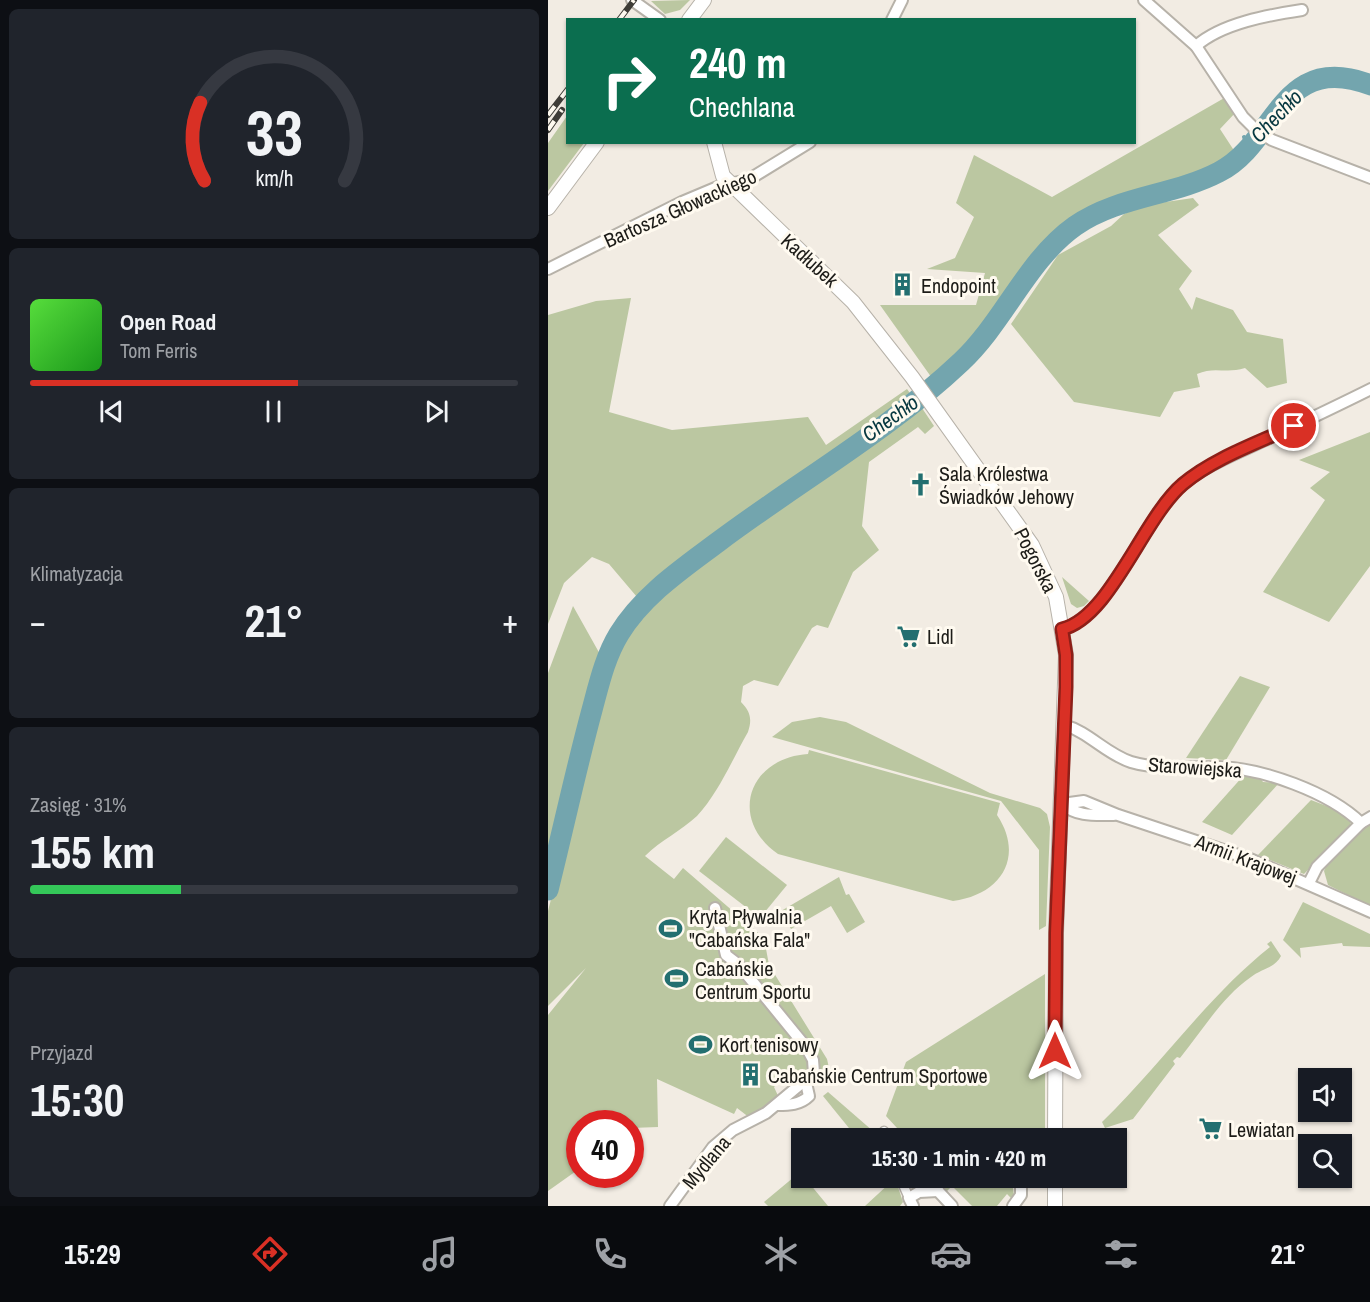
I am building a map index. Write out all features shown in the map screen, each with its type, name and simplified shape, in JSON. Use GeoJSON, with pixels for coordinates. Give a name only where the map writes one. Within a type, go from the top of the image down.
{"type":"FeatureCollection","features":[{"type":"Feature","properties":{"kind":"street"},"geometry":{"type":"LineString","coordinates":[[632,0],[657,18]]}},
{"type":"Feature","properties":{"kind":"street"},"geometry":{"type":"LineString","coordinates":[[690,18],[704,0]]}},
{"type":"Feature","properties":{"kind":"street"},"geometry":{"type":"LineString","coordinates":[[893,18],[902,0]]}},
{"type":"Feature","properties":{"kind":"street"},"geometry":{"type":"LineString","coordinates":[[1144,0],[1196,46],[1243,117],[1255,129],[1272,140],[1370,178]]}},
{"type":"Feature","properties":{"kind":"street"},"geometry":{"type":"LineString","coordinates":[[1196,46],[1205,38],[1243,23],[1302,10]]}},
{"type":"Feature","properties":{"kind":"street"},"geometry":{"type":"LineString","coordinates":[[548,208],[596,144]]}},
{"type":"Feature","properties":{"kind":"street","name":"Kadłubek"},"geometry":{"type":"LineString","coordinates":[[715,144],[723,176],[841,288],[932,404]]}},
{"type":"Feature","properties":{"kind":"street","name":"Bartosza Głowackiego"},"geometry":{"type":"LineString","coordinates":[[548,269],[682,202],[729,183],[748,180],[807,144]]}},
{"type":"Feature","properties":{"kind":"street"},"geometry":{"type":"LineString","coordinates":[[1062,629],[1079,623],[1095,609],[1158,512],[1184,483],[1236,454],[1370,389]]}},
{"type":"Feature","properties":{"kind":"street","name":"Pogorska"},"geometry":{"type":"LineString","coordinates":[[932,404],[1032,545],[1050,579],[1062,629],[1066,655],[1056,933],[1055,1128]]}},
{"type":"Feature","properties":{"kind":"street","name":"Starowiejska"},"geometry":{"type":"LineString","coordinates":[[1064,725],[1083,732],[1105,749],[1132,762],[1153,766],[1241,770],[1285,781],[1366,820],[1318,867],[1309,883]]}},
{"type":"Feature","properties":{"kind":"street","name":"Armii Krajowej"},"geometry":{"type":"LineString","coordinates":[[1062,804],[1072,813],[1118,815],[1240,856],[1309,883],[1370,912]]}},
{"type":"Feature","properties":{"kind":"street","name":"Mydlana"},"geometry":{"type":"LineString","coordinates":[[670,1206],[713,1147],[733,1130],[777,1105],[792,1105],[804,1101],[809,1096],[806,1083],[814,1073],[813,1060],[796,1034],[738,965],[726,955],[715,908]]}},
{"type":"Feature","properties":{"kind":"street"},"geometry":{"type":"LineString","coordinates":[[905,1188],[911,1202],[919,1192],[938,1191]]}},
{"type":"Feature","properties":{"kind":"street"},"geometry":{"type":"LineString","coordinates":[[938,1188],[952,1206]]}},
{"type":"Feature","properties":{"kind":"street"},"geometry":{"type":"LineString","coordinates":[[1013,1206],[1021,1194],[1021,1188]]}},
{"type":"Feature","properties":{"kind":"street"},"geometry":{"type":"LineString","coordinates":[[1055,1188],[1055,1206]]}},
{"type":"Feature","properties":{"kind":"green space"},"geometry":{"type":"Polygon","coordinates":[[[690,0],[680,10],[665,14],[651,1],[690,0]]]}},
{"type":"Feature","properties":{"kind":"green space"},"geometry":{"type":"Polygon","coordinates":[[[1226,97],[1236,112],[1220,129],[1235,152],[1229,160],[1197,177],[1107,205],[1059,232],[964,355],[934,381],[880,305],[976,305],[985,273],[927,269],[955,258],[974,217],[956,203],[974,155],[1052,197],[1226,97]]]}},
{"type":"Feature","properties":{"kind":"green space"},"geometry":{"type":"Polygon","coordinates":[[[566,117],[566,144],[583,144],[548,191],[548,143],[566,117]]]}},
{"type":"Feature","properties":{"kind":"green space"},"geometry":{"type":"Polygon","coordinates":[[[1193,198],[1199,205],[1158,235],[1192,271],[1179,289],[1192,310],[1196,297],[1233,310],[1247,332],[1283,339],[1287,383],[1267,388],[1245,368],[1203,372],[1197,374],[1200,387],[1174,392],[1160,417],[1074,402],[1011,324],[1058,255],[1111,226],[1124,214],[1145,205],[1193,198]]]}},
{"type":"Feature","properties":{"kind":"green space"},"geometry":{"type":"Polygon","coordinates":[[[631,298],[609,412],[672,430],[808,417],[826,445],[907,389],[912,396],[881,422],[660,575],[637,597],[609,564],[592,557],[564,583],[548,624],[548,315],[596,301],[631,298]]]}},
{"type":"Feature","properties":{"kind":"green space"},"geometry":{"type":"Polygon","coordinates":[[[922,408],[934,426],[925,434],[918,427],[869,462],[862,526],[879,550],[853,572],[828,628],[817,625],[812,628],[778,686],[754,680],[743,686],[741,702],[749,713],[749,728],[719,786],[697,816],[645,856],[674,879],[683,868],[764,938],[769,965],[827,1059],[831,1077],[803,1080],[792,1069],[774,1087],[779,1098],[750,1118],[737,1108],[734,1114],[657,1079],[658,1127],[644,1128],[644,1110],[566,1110],[566,1178],[548,1191],[548,1015],[586,968],[548,1006],[548,911],[607,681],[622,640],[654,599],[901,420],[922,408]]]}},
{"type":"Feature","properties":{"kind":"green space"},"geometry":{"type":"Polygon","coordinates":[[[1370,432],[1370,566],[1329,622],[1263,592],[1325,500],[1310,488],[1330,472],[1299,460],[1370,432]]]}},
{"type":"Feature","properties":{"kind":"green space"},"geometry":{"type":"Polygon","coordinates":[[[1062,577],[1089,601],[1084,606],[1077,608],[1071,604],[1062,577]]]}},
{"type":"Feature","properties":{"kind":"green space"},"geometry":{"type":"Polygon","coordinates":[[[573,606],[601,656],[586,705],[548,860],[548,673],[573,606]]]}},
{"type":"Feature","properties":{"kind":"green space"},"geometry":{"type":"Polygon","coordinates":[[[1240,676],[1270,687],[1226,760],[1186,758],[1240,676]]]}},
{"type":"Feature","properties":{"kind":"green space"},"geometry":{"type":"Polygon","coordinates":[[[820,717],[846,722],[990,793],[1040,808],[1047,814],[1050,827],[1046,926],[1039,930],[1039,850],[1001,801],[772,737],[792,722],[820,717]]]}},
{"type":"Feature","properties":{"kind":"green space"},"geometry":{"type":"Polygon","coordinates":[[[809,750],[1000,803],[997,815],[1009,845],[1008,859],[1003,872],[984,891],[953,901],[778,854],[762,840],[753,824],[750,808],[752,792],[759,778],[771,766],[787,758],[808,754],[809,750]]]}},
{"type":"Feature","properties":{"kind":"green space"},"geometry":{"type":"Polygon","coordinates":[[[1244,775],[1261,779],[1263,782],[1279,783],[1232,835],[1202,822],[1244,775]]]}},
{"type":"Feature","properties":{"kind":"green space"},"geometry":{"type":"Polygon","coordinates":[[[1311,800],[1342,812],[1350,819],[1351,826],[1304,874],[1258,855],[1311,800]]]}},
{"type":"Feature","properties":{"kind":"green space"},"geometry":{"type":"Polygon","coordinates":[[[1370,821],[1370,906],[1328,885],[1324,871],[1327,864],[1370,821]]]}},
{"type":"Feature","properties":{"kind":"green space"},"geometry":{"type":"Polygon","coordinates":[[[726,837],[787,885],[760,918],[699,871],[726,837]]]}},
{"type":"Feature","properties":{"kind":"green space"},"geometry":{"type":"Polygon","coordinates":[[[839,877],[846,895],[849,894],[865,922],[847,933],[831,906],[791,929],[781,911],[839,877]]]}},
{"type":"Feature","properties":{"kind":"green space"},"geometry":{"type":"Polygon","coordinates":[[[1303,902],[1370,934],[1370,947],[1343,946],[1342,943],[1300,948],[1301,958],[1283,940],[1303,902]]]}},
{"type":"Feature","properties":{"kind":"green space"},"geometry":{"type":"Polygon","coordinates":[[[1271,941],[1281,956],[1278,960],[1272,966],[1255,974],[1231,994],[1180,1058],[1177,1057],[1173,1061],[1175,1064],[1133,1119],[1105,1128],[1102,1122],[1225,988],[1270,947],[1267,944],[1271,941]]]}},
{"type":"Feature","properties":{"kind":"green space"},"geometry":{"type":"Polygon","coordinates":[[[1045,974],[1045,1128],[897,1128],[886,1116],[906,1062],[1045,974]]]}},
{"type":"Feature","properties":{"kind":"green space"},"geometry":{"type":"Polygon","coordinates":[[[828,1092],[869,1128],[849,1128],[823,1096],[828,1092]]]}},
{"type":"Feature","properties":{"kind":"green space"},"geometry":{"type":"Polygon","coordinates":[[[791,1180],[791,1188],[813,1188],[828,1206],[768,1206],[764,1202],[791,1180]]]}},
{"type":"Feature","properties":{"kind":"green space"},"geometry":{"type":"Polygon","coordinates":[[[884,1188],[898,1188],[903,1202],[900,1206],[865,1206],[884,1188]]]}},
{"type":"Feature","properties":{"kind":"green space"},"geometry":{"type":"Polygon","coordinates":[[[954,1188],[1013,1188],[1012,1199],[1007,1194],[997,1206],[972,1206],[954,1188]]]}},
{"type":"Feature","properties":{"kind":"waterway","name":"Chechło"},"geometry":{"type":"LineString","coordinates":[[548,890],[586,732],[606,661],[619,634],[651,595],[718,542],[873,433],[933,387],[976,346],[1043,256],[1075,226],[1109,208],[1183,186],[1219,172],[1238,158],[1283,104],[1298,90],[1317,80],[1341,77],[1371,85]]}},
{"type":"Feature","properties":{"kind":"waterway"},"geometry":{"type":"LineString","coordinates":[[1244,137],[1249,147]]}},
{"type":"Feature","properties":{"kind":"railway"},"geometry":{"type":"LineString","coordinates":[[620,18],[634,0]]}},
{"type":"Feature","properties":{"kind":"railway"},"geometry":{"type":"LineString","coordinates":[[548,115],[566,92]]}},
{"type":"Feature","properties":{"kind":"railway"},"geometry":{"type":"LineString","coordinates":[[548,130],[562,110]]}},
{"type":"Feature","properties":{"kind":"place","name":"Endopoint"},"geometry":{"type":"Point","coordinates":[903,285]}},
{"type":"Feature","properties":{"kind":"place","name":"Sala Królestwa Świadków Jehowy"},"geometry":{"type":"Point","coordinates":[921,485]}},
{"type":"Feature","properties":{"kind":"place","name":"Lidl"},"geometry":{"type":"Point","coordinates":[909,636]}},
{"type":"Feature","properties":{"kind":"place","name":"Kryta Pływalnia \"Cabańska Fala\""},"geometry":{"type":"Point","coordinates":[671,928]}},
{"type":"Feature","properties":{"kind":"place","name":"Cabańskie Centrum Sportu"},"geometry":{"type":"Point","coordinates":[677,979]}},
{"type":"Feature","properties":{"kind":"place","name":"Kort tenisowy"},"geometry":{"type":"Point","coordinates":[701,1044]}},
{"type":"Feature","properties":{"kind":"place","name":"Cabańskie Centrum Sportowe"},"geometry":{"type":"Point","coordinates":[750,1075]}},
{"type":"Feature","properties":{"kind":"place","name":"Lewiatan"},"geometry":{"type":"Point","coordinates":[1210,1129]}},
{"type":"Feature","properties":{"kind":"route"},"geometry":{"type":"LineString","coordinates":[[1055,1051],[1056,933],[1066,687],[1066,655],[1062,629],[1079,623],[1095,609],[1158,512],[1184,483],[1202,471],[1294,426]]}}]}
